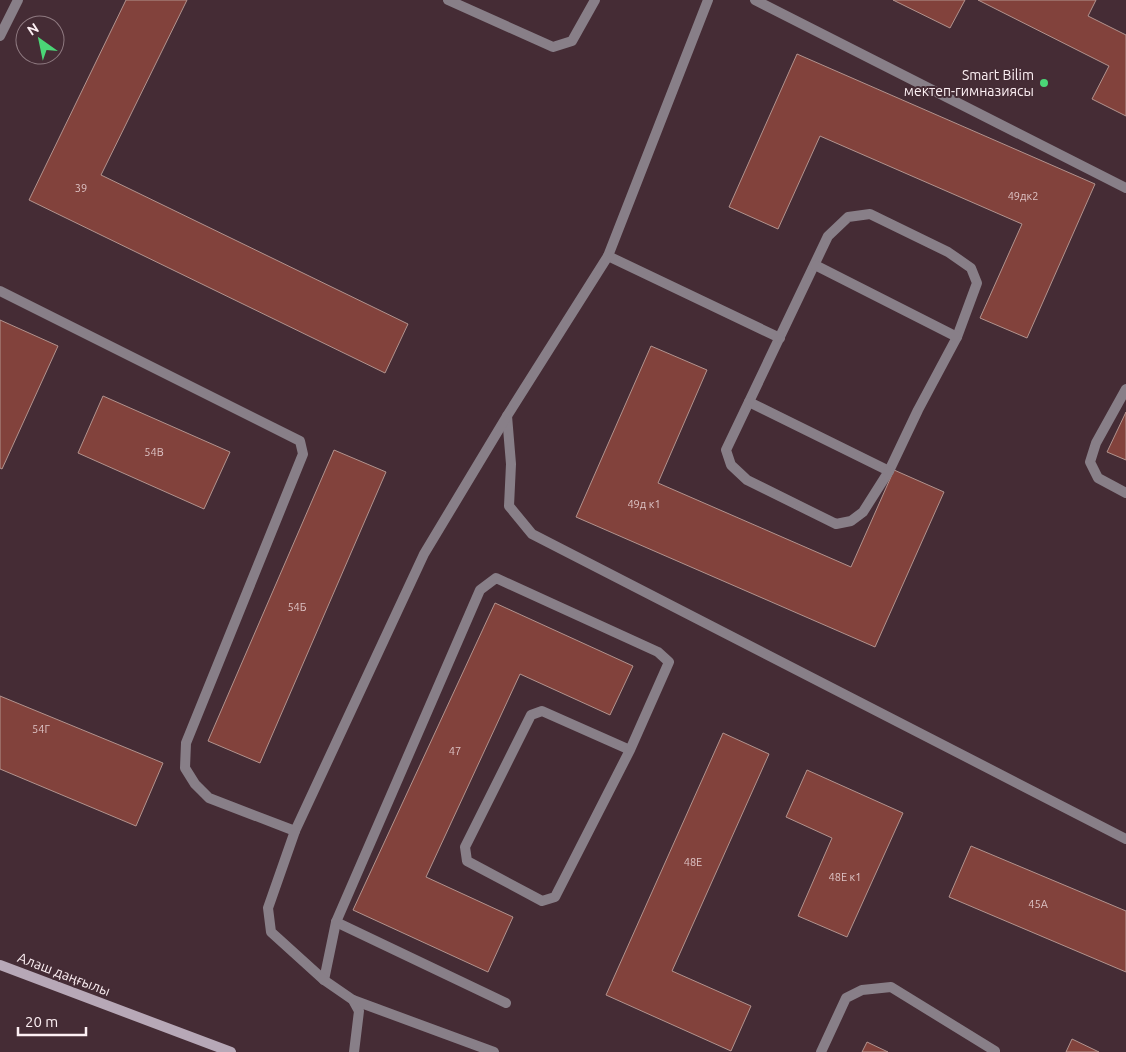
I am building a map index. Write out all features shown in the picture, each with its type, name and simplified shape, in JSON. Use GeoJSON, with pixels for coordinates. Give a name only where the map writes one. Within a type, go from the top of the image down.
{"type":"FeatureCollection","features":[{"type":"Feature","properties":{"kind":"main road","name":"Алаш даңғылы"},"geometry":{"type":"LineString","coordinates":[[0,965],[231,1052]]}},
{"type":"Feature","properties":{"kind":"street"},"geometry":{"type":"LineString","coordinates":[[0,36],[18,0]]}},
{"type":"Feature","properties":{"kind":"street"},"geometry":{"type":"LineString","coordinates":[[448,0],[553,47],[572,41],[595,0]]}},
{"type":"Feature","properties":{"kind":"street"},"geometry":{"type":"LineString","coordinates":[[494,1052],[353,1000],[324,980],[272,932],[268,908],[295,831],[424,554],[507,416],[608,256],[708,0]]}},
{"type":"Feature","properties":{"kind":"street"},"geometry":{"type":"LineString","coordinates":[[756,0],[1126,188]]}},
{"type":"Feature","properties":{"kind":"street"},"geometry":{"type":"LineString","coordinates":[[870,214],[948,252],[971,268],[977,283],[957,337],[918,410],[889,471],[863,512],[851,521],[836,524],[747,480],[731,465],[726,450],[814,265],[828,236],[848,217],[870,214]]}},
{"type":"Feature","properties":{"kind":"street"},"geometry":{"type":"LineString","coordinates":[[608,256],[780,338]]}},
{"type":"Feature","properties":{"kind":"street"},"geometry":{"type":"LineString","coordinates":[[814,265],[957,337]]}},
{"type":"Feature","properties":{"kind":"street"},"geometry":{"type":"LineString","coordinates":[[0,291],[300,441],[303,454],[186,743],[185,768],[195,784],[208,798],[295,831]]}},
{"type":"Feature","properties":{"kind":"street"},"geometry":{"type":"LineString","coordinates":[[1126,389],[1096,442],[1090,462],[1098,478],[1126,493]]}},
{"type":"Feature","properties":{"kind":"street"},"geometry":{"type":"LineString","coordinates":[[749,402],[889,471]]}},
{"type":"Feature","properties":{"kind":"street"},"geometry":{"type":"LineString","coordinates":[[507,416],[510,464],[509,506],[532,534],[1126,839]]}},
{"type":"Feature","properties":{"kind":"street"},"geometry":{"type":"LineString","coordinates":[[324,980],[336,922],[480,590],[496,578],[658,652],[669,662],[630,750],[555,897],[542,900],[467,861],[465,847],[530,715],[542,711],[630,750]]}},
{"type":"Feature","properties":{"kind":"street"},"geometry":{"type":"LineString","coordinates":[[336,922],[506,1003]]}},
{"type":"Feature","properties":{"kind":"street"},"geometry":{"type":"LineString","coordinates":[[821,1052],[846,998],[862,990],[891,987],[995,1051]]}},
{"type":"Feature","properties":{"kind":"street"},"geometry":{"type":"LineString","coordinates":[[353,1000],[359,1011],[354,1052]]}},
{"type":"Feature","properties":{"kind":"building"},"geometry":{"type":"Polygon","coordinates":[[[126,0],[187,0],[101,175],[408,324],[385,373],[29,200],[126,0]]]}},
{"type":"Feature","properties":{"kind":"building"},"geometry":{"type":"Polygon","coordinates":[[[893,0],[965,0],[950,28],[893,0]]]}},
{"type":"Feature","properties":{"kind":"building"},"geometry":{"type":"Polygon","coordinates":[[[978,0],[1096,0],[1088,16],[1126,35],[1126,116],[1092,99],[1109,66],[978,0]]]}},
{"type":"Feature","properties":{"kind":"building"},"geometry":{"type":"Polygon","coordinates":[[[797,54],[1095,184],[1027,338],[980,318],[1022,224],[820,136],[778,229],[729,207],[797,54]]]}},
{"type":"Feature","properties":{"kind":"building"},"geometry":{"type":"Polygon","coordinates":[[[0,320],[58,346],[2,469],[0,468],[0,320]]]}},
{"type":"Feature","properties":{"kind":"building"},"geometry":{"type":"Polygon","coordinates":[[[651,346],[707,370],[658,483],[851,567],[894,470],[944,492],[875,647],[576,517],[651,346]]]}},
{"type":"Feature","properties":{"kind":"building"},"geometry":{"type":"Polygon","coordinates":[[[103,396],[230,452],[204,509],[78,453],[103,396]]]}},
{"type":"Feature","properties":{"kind":"building"},"geometry":{"type":"Polygon","coordinates":[[[1126,412],[1126,460],[1107,452],[1126,412]]]}},
{"type":"Feature","properties":{"kind":"building"},"geometry":{"type":"Polygon","coordinates":[[[334,450],[386,472],[260,763],[208,741],[334,450]]]}},
{"type":"Feature","properties":{"kind":"building"},"geometry":{"type":"Polygon","coordinates":[[[495,603],[633,666],[610,715],[520,674],[426,877],[513,917],[488,972],[353,910],[495,603]]]}},
{"type":"Feature","properties":{"kind":"building"},"geometry":{"type":"Polygon","coordinates":[[[0,696],[163,763],[136,826],[0,769],[0,696]]]}},
{"type":"Feature","properties":{"kind":"building"},"geometry":{"type":"Polygon","coordinates":[[[723,733],[769,754],[672,971],[751,1006],[731,1051],[606,995],[723,733]]]}},
{"type":"Feature","properties":{"kind":"building"},"geometry":{"type":"Polygon","coordinates":[[[807,770],[903,813],[847,937],[798,916],[832,838],[786,817],[807,770]]]}},
{"type":"Feature","properties":{"kind":"building"},"geometry":{"type":"Polygon","coordinates":[[[971,846],[1126,911],[1126,972],[949,897],[971,846]]]}},
{"type":"Feature","properties":{"kind":"building"},"geometry":{"type":"Polygon","coordinates":[[[1072,1039],[1099,1052],[1066,1052],[1072,1039]]]}},
{"type":"Feature","properties":{"kind":"building"},"geometry":{"type":"Polygon","coordinates":[[[867,1042],[888,1052],[862,1052],[867,1042]]]}},
{"type":"Feature","properties":{"kind":"place","name":"Smart Bilim мектеп-гимназиясы"},"geometry":{"type":"Point","coordinates":[1044,83]}}]}
